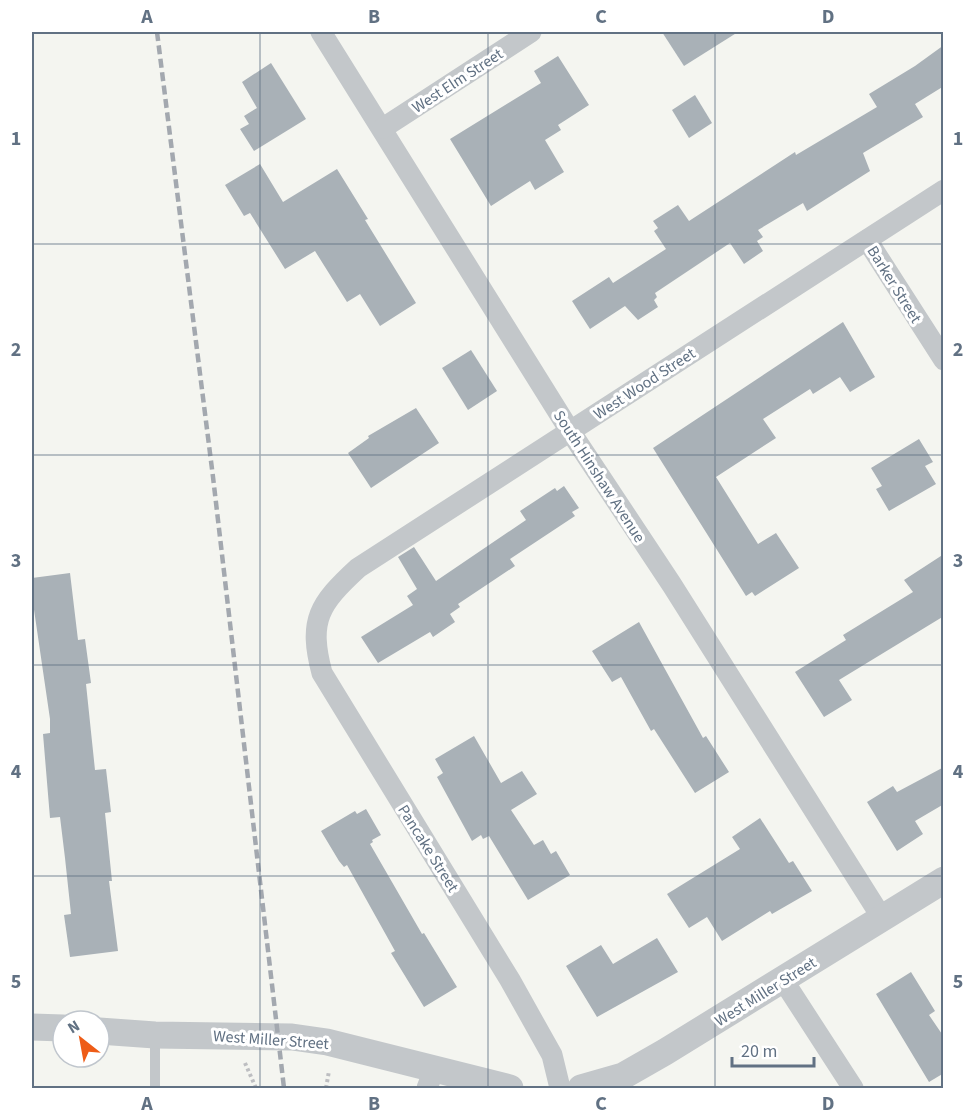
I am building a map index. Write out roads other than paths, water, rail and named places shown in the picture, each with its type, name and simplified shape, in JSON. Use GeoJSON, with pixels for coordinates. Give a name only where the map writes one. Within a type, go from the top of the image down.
{"type":"FeatureCollection","features":[{"type":"Feature","properties":{"kind":"street","name":"South Hinshaw Avenue"},"geometry":{"type":"LineString","coordinates":[[321,32],[570,431],[672,585],[882,918]]}},
{"type":"Feature","properties":{"kind":"street","name":"West Elm Street"},"geometry":{"type":"LineString","coordinates":[[383,128],[531,32]]}},
{"type":"Feature","properties":{"kind":"street","name":"West Wood Street"},"geometry":{"type":"LineString","coordinates":[[323,606],[335,590],[358,568],[944,190]]}},
{"type":"Feature","properties":{"kind":"street","name":"Barker Street"},"geometry":{"type":"LineString","coordinates":[[867,240],[944,360]]}},
{"type":"Feature","properties":{"kind":"street","name":"Pancake Street"},"geometry":{"type":"LineString","coordinates":[[323,606],[314,632],[322,674],[510,980],[552,1055],[560,1089]]}},
{"type":"Feature","properties":{"kind":"street","name":"West Miller Street"},"geometry":{"type":"LineString","coordinates":[[581,1089],[623,1076],[944,880]]}},
{"type":"Feature","properties":{"kind":"street"},"geometry":{"type":"LineString","coordinates":[[783,980],[853,1089]]}},
{"type":"Feature","properties":{"kind":"street"},"geometry":{"type":"LineString","coordinates":[[32,1027],[51,1028]]}},
{"type":"Feature","properties":{"kind":"street","name":"West Miller Street"},"geometry":{"type":"LineString","coordinates":[[111,1032],[155,1035],[220,1034],[304,1039],[351,1047],[431,1079],[510,1089]]}},
{"type":"Feature","properties":{"kind":"lane"},"geometry":{"type":"LineString","coordinates":[[154,1089],[155,1035]]}},
{"type":"Feature","properties":{"kind":"railway"},"geometry":{"type":"LineString","coordinates":[[157,32],[213,477],[284,1088]]}}]}
